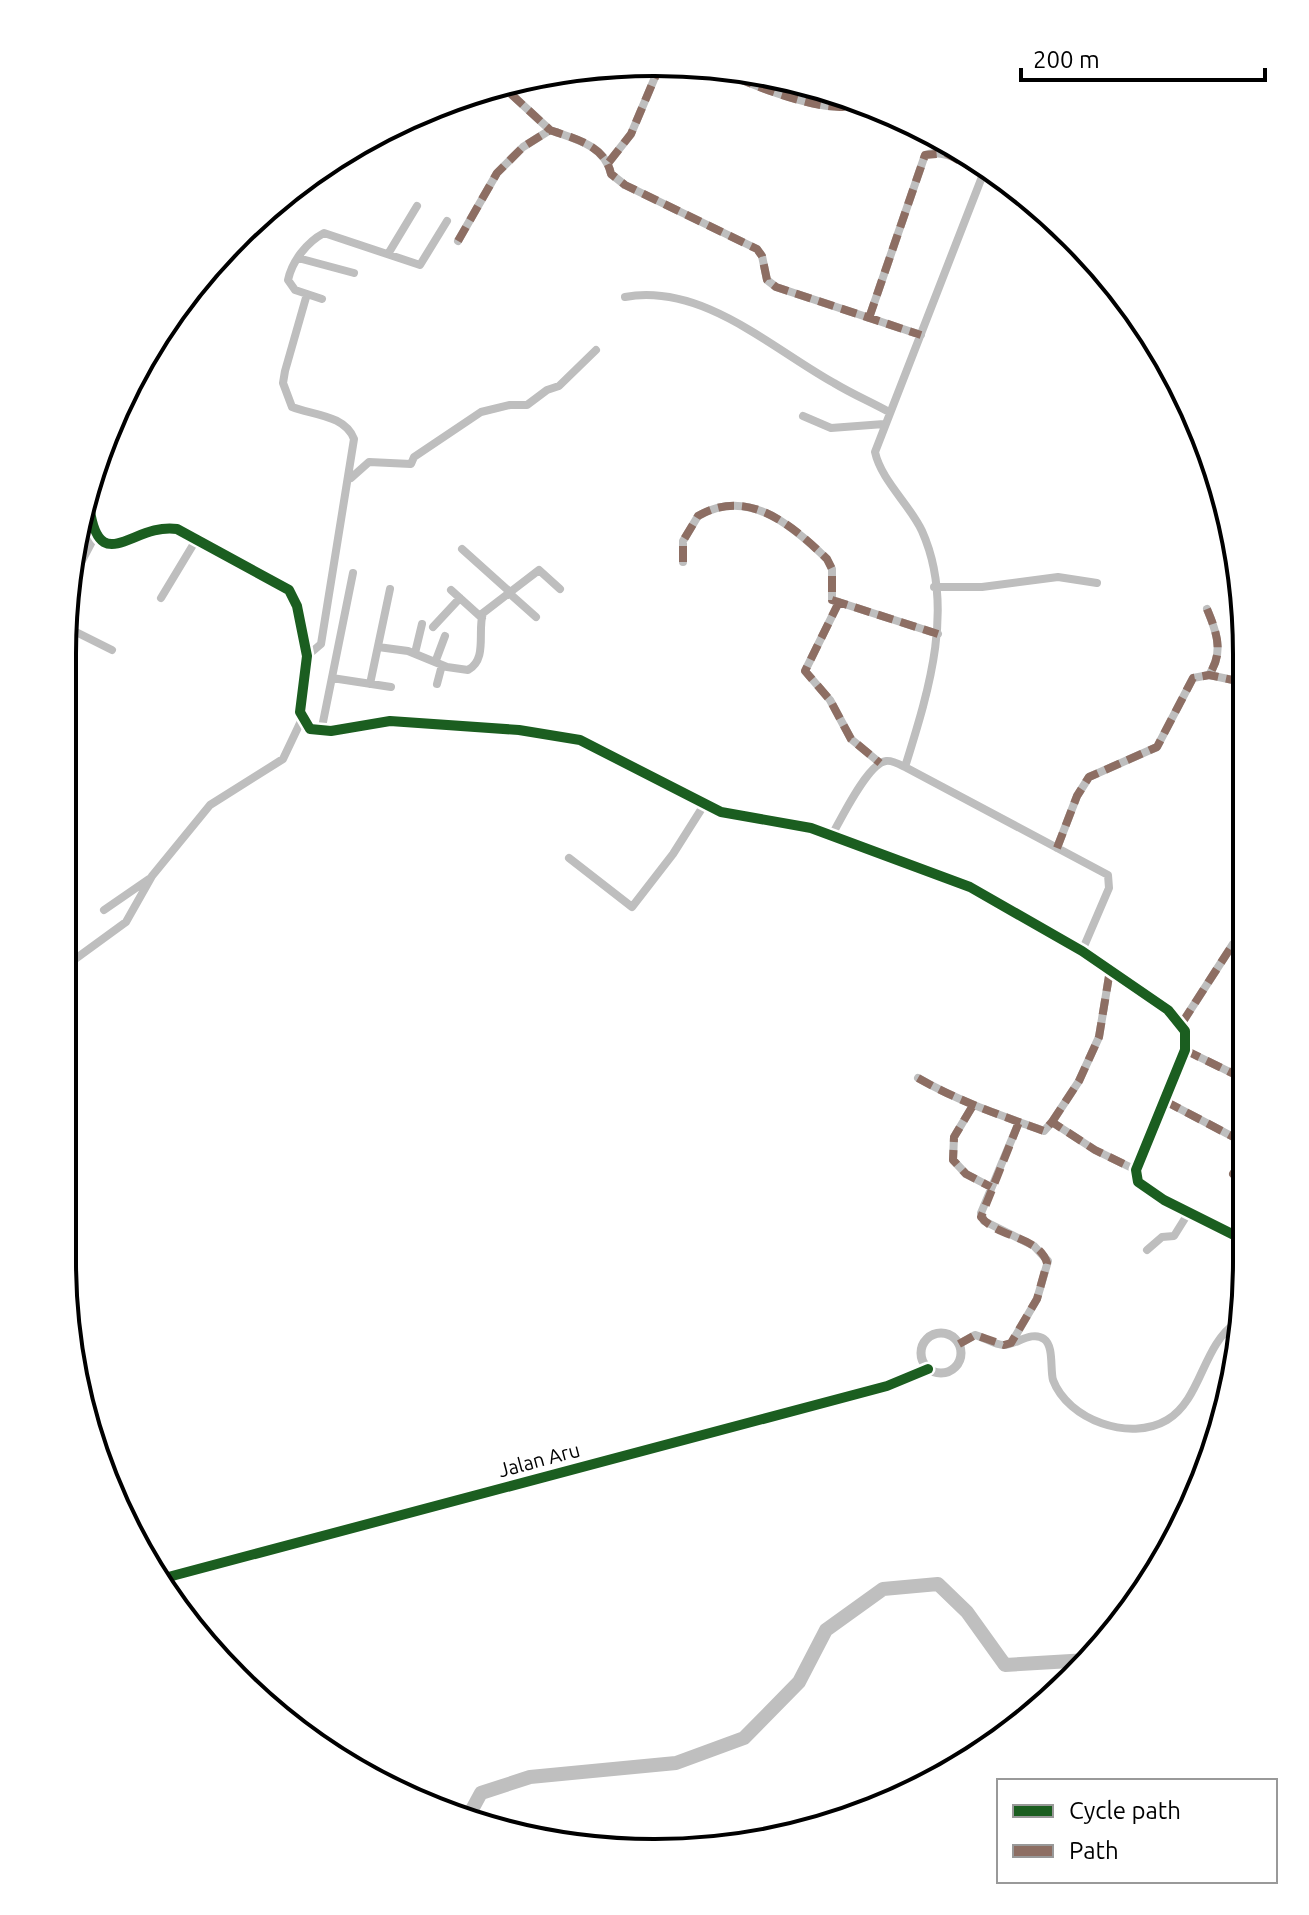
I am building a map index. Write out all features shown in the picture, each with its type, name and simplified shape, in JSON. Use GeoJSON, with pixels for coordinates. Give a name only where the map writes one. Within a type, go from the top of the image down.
{"type":"FeatureCollection","features":[{"type":"Feature","properties":{"kind":"street"},"geometry":{"type":"LineString","coordinates":[[609,162],[631,134],[655,76]]}},
{"type":"Feature","properties":{"kind":"street"},"geometry":{"type":"LineString","coordinates":[[766,87],[810,103],[841,107]]}},
{"type":"Feature","properties":{"kind":"street"},"geometry":{"type":"LineString","coordinates":[[511,94],[550,130],[588,144],[609,162],[611,174],[625,185],[757,249],[762,256],[767,280],[776,287],[921,335]]}},
{"type":"Feature","properties":{"kind":"street"},"geometry":{"type":"LineString","coordinates":[[458,241],[497,173],[523,147],[550,130]]}},
{"type":"Feature","properties":{"kind":"street"},"geometry":{"type":"LineString","coordinates":[[869,318],[925,155],[943,153]]}},
{"type":"Feature","properties":{"kind":"street"},"geometry":{"type":"LineString","coordinates":[[905,767],[932,676],[938,634],[934,587],[930,553],[922,530],[876,456],[884,424],[982,177]]}},
{"type":"Feature","properties":{"kind":"street"},"geometry":{"type":"LineString","coordinates":[[388,254],[417,206]]}},
{"type":"Feature","properties":{"kind":"street"},"geometry":{"type":"LineString","coordinates":[[322,299],[290,287],[288,280],[305,247],[324,233],[420,265],[447,221]]}},
{"type":"Feature","properties":{"kind":"street"},"geometry":{"type":"LineString","coordinates":[[298,258],[354,273]]}},
{"type":"Feature","properties":{"kind":"street"},"geometry":{"type":"LineString","coordinates":[[625,297],[647,293],[666,296],[735,322],[833,383],[889,412]]}},
{"type":"Feature","properties":{"kind":"street"},"geometry":{"type":"LineString","coordinates":[[307,294],[283,383],[292,407],[339,421],[351,430],[354,439],[321,644],[307,656]]}},
{"type":"Feature","properties":{"kind":"street"},"geometry":{"type":"LineString","coordinates":[[350,478],[369,462],[411,464],[414,457],[481,412],[510,405],[527,405],[547,390],[562,385],[596,350]]}},
{"type":"Feature","properties":{"kind":"street"},"geometry":{"type":"LineString","coordinates":[[803,416],[831,428],[884,424]]}},
{"type":"Feature","properties":{"kind":"street"},"geometry":{"type":"LineString","coordinates":[[683,562],[683,541],[698,516],[728,507],[760,508],[776,515],[827,559],[832,569],[830,597],[938,634]]}},
{"type":"Feature","properties":{"kind":"street"},"geometry":{"type":"LineString","coordinates":[[85,555],[95,536],[92,520]]}},
{"type":"Feature","properties":{"kind":"street"},"geometry":{"type":"LineString","coordinates":[[76,958],[126,922],[152,876],[210,805],[283,759],[302,719],[307,656],[297,606],[289,590],[169,528],[117,543],[95,536]]}},
{"type":"Feature","properties":{"kind":"street"},"geometry":{"type":"LineString","coordinates":[[161,598],[196,540]]}},
{"type":"Feature","properties":{"kind":"street"},"geometry":{"type":"LineString","coordinates":[[462,549],[536,617]]}},
{"type":"Feature","properties":{"kind":"street"},"geometry":{"type":"LineString","coordinates":[[378,647],[415,653],[464,671],[475,666],[482,638],[482,618],[509,593],[539,570],[560,589]]}},
{"type":"Feature","properties":{"kind":"street"},"geometry":{"type":"LineString","coordinates":[[321,732],[353,573]]}},
{"type":"Feature","properties":{"kind":"street"},"geometry":{"type":"LineString","coordinates":[[934,587],[982,587],[1058,577],[1097,583]]}},
{"type":"Feature","properties":{"kind":"street"},"geometry":{"type":"LineString","coordinates":[[370,684],[390,589]]}},
{"type":"Feature","properties":{"kind":"street"},"geometry":{"type":"LineString","coordinates":[[451,590],[482,618]]}},
{"type":"Feature","properties":{"kind":"street"},"geometry":{"type":"LineString","coordinates":[[433,627],[460,598]]}},
{"type":"Feature","properties":{"kind":"street"},"geometry":{"type":"LineString","coordinates":[[839,602],[805,671],[830,700],[851,739],[880,763]]}},
{"type":"Feature","properties":{"kind":"street"},"geometry":{"type":"LineString","coordinates":[[1207,609],[1217,633],[1219,649],[1217,662],[1209,675]]}},
{"type":"Feature","properties":{"kind":"street"},"geometry":{"type":"LineString","coordinates":[[415,653],[422,624]]}},
{"type":"Feature","properties":{"kind":"street"},"geometry":{"type":"LineString","coordinates":[[77,632],[112,650]]}},
{"type":"Feature","properties":{"kind":"street"},"geometry":{"type":"LineString","coordinates":[[437,684],[445,636]]}},
{"type":"Feature","properties":{"kind":"street"},"geometry":{"type":"LineString","coordinates":[[1057,848],[1077,796],[1089,777],[1157,747],[1193,678],[1209,675],[1233,680]]}},
{"type":"Feature","properties":{"kind":"street"},"geometry":{"type":"LineString","coordinates":[[332,678],[391,687]]}},
{"type":"Feature","properties":{"kind":"street"},"geometry":{"type":"LineString","coordinates":[[302,719],[310,729],[321,732],[390,721],[560,735],[594,745],[721,812],[786,821],[970,887],[1082,951],[1182,1023]]}},
{"type":"Feature","properties":{"kind":"street"},"geometry":{"type":"LineString","coordinates":[[832,835],[854,795],[880,763],[888,761],[905,767],[1108,875],[1109,888],[1082,951]]}},
{"type":"Feature","properties":{"kind":"street"},"geometry":{"type":"LineString","coordinates":[[569,858],[632,907],[673,854],[704,805]]}},
{"type":"Feature","properties":{"kind":"street"},"geometry":{"type":"LineString","coordinates":[[104,910],[152,876]]}},
{"type":"Feature","properties":{"kind":"street"},"geometry":{"type":"LineString","coordinates":[[1233,944],[1182,1023],[1185,1050],[1136,1170],[1138,1182],[1146,1191],[1233,1234]]}},
{"type":"Feature","properties":{"kind":"street"},"geometry":{"type":"LineString","coordinates":[[918,1078],[972,1107],[1005,1114],[1046,1131],[1079,1081],[1099,1037],[1110,970]]}},
{"type":"Feature","properties":{"kind":"street"},"geometry":{"type":"LineString","coordinates":[[1185,1050],[1233,1074]]}},
{"type":"Feature","properties":{"kind":"street"},"geometry":{"type":"LineString","coordinates":[[1165,1101],[1233,1137]]}},
{"type":"Feature","properties":{"kind":"street"},"geometry":{"type":"LineString","coordinates":[[972,1107],[954,1137],[953,1160],[966,1174],[991,1187]]}},
{"type":"Feature","properties":{"kind":"street"},"geometry":{"type":"LineString","coordinates":[[1012,1342],[1037,1299],[1048,1261],[1034,1246],[984,1221],[981,1213],[1019,1122]]}},
{"type":"Feature","properties":{"kind":"street"},"geometry":{"type":"LineString","coordinates":[[1052,1122],[1095,1150],[1136,1170]]}},
{"type":"Feature","properties":{"kind":"street"},"geometry":{"type":"LineString","coordinates":[[1147,1250],[1162,1237],[1174,1236],[1189,1212]]}},
{"type":"Feature","properties":{"kind":"street"},"geometry":{"type":"LineString","coordinates":[[959,1344],[975,1335],[1004,1345],[1032,1336],[1044,1339],[1049,1344],[1053,1379],[1070,1406],[1105,1423],[1135,1427],[1164,1422],[1181,1408],[1217,1341],[1229,1330]]}},
{"type":"Feature","properties":{"kind":"street"},"geometry":{"type":"LineString","coordinates":[[949,1335],[959,1344],[962,1356],[952,1371],[940,1374],[928,1369],[921,1356],[929,1337],[949,1335]]}},
{"type":"Feature","properties":{"kind":"street","name":"Jalan Aru"},"geometry":{"type":"LineString","coordinates":[[170,1577],[887,1386],[928,1369]]}},
{"type":"Feature","properties":{"kind":"waterway"},"geometry":{"type":"LineString","coordinates":[[472,1809],[481,1793],[530,1777],[676,1763],[744,1738],[799,1682],[826,1630],[883,1589],[938,1584],[967,1612],[1005,1665],[1072,1661]]}},
{"type":"Feature","properties":{"kind":"marked path"},"geometry":{"type":"LineString","coordinates":[[609,162],[631,134],[655,76]]}},
{"type":"Feature","properties":{"kind":"marked path"},"geometry":{"type":"LineString","coordinates":[[753,85],[812,103],[839,107]]}},
{"type":"Feature","properties":{"kind":"marked path"},"geometry":{"type":"LineString","coordinates":[[511,94],[550,130]]}},
{"type":"Feature","properties":{"kind":"marked path"},"geometry":{"type":"LineString","coordinates":[[458,241],[497,173],[523,147],[550,130],[588,144],[602,156],[611,174],[625,185],[757,249],[762,256],[767,280],[776,287],[921,335]]}},
{"type":"Feature","properties":{"kind":"marked path"},"geometry":{"type":"LineString","coordinates":[[869,318],[925,155],[943,153]]}},
{"type":"Feature","properties":{"kind":"marked path"},"geometry":{"type":"LineString","coordinates":[[683,562],[683,541],[698,516],[716,508],[752,508],[784,523],[827,559],[832,569],[832,600],[938,634]]}},
{"type":"Feature","properties":{"kind":"marked path"},"geometry":{"type":"LineString","coordinates":[[839,602],[805,671],[830,700],[851,739],[880,763]]}},
{"type":"Feature","properties":{"kind":"marked path"},"geometry":{"type":"LineString","coordinates":[[1207,609],[1218,650],[1209,675]]}},
{"type":"Feature","properties":{"kind":"marked path"},"geometry":{"type":"LineString","coordinates":[[1057,848],[1077,796],[1089,777],[1157,747],[1193,678],[1209,675],[1233,680]]}},
{"type":"Feature","properties":{"kind":"marked path"},"geometry":{"type":"LineString","coordinates":[[1182,1023],[1233,944]]}},
{"type":"Feature","properties":{"kind":"marked path"},"geometry":{"type":"LineString","coordinates":[[1052,1122],[1079,1081],[1099,1037],[1110,970]]}},
{"type":"Feature","properties":{"kind":"marked path"},"geometry":{"type":"LineString","coordinates":[[1185,1050],[1233,1074]]}},
{"type":"Feature","properties":{"kind":"marked path"},"geometry":{"type":"LineString","coordinates":[[918,1078],[965,1101],[1044,1131],[1052,1122],[1095,1150],[1136,1170]]}},
{"type":"Feature","properties":{"kind":"marked path"},"geometry":{"type":"LineString","coordinates":[[1165,1101],[1233,1137]]}},
{"type":"Feature","properties":{"kind":"marked path"},"geometry":{"type":"LineString","coordinates":[[972,1107],[954,1137],[953,1160],[966,1174],[991,1187]]}},
{"type":"Feature","properties":{"kind":"marked path"},"geometry":{"type":"LineString","coordinates":[[959,1344],[975,1335],[1004,1345],[1011,1343],[1037,1299],[1047,1263],[1036,1247],[997,1229],[981,1217],[1019,1122]]}},
{"type":"Feature","properties":{"kind":"cycle path"},"geometry":{"type":"LineString","coordinates":[[92,522],[99,537],[108,543],[118,543],[160,529],[177,529],[289,590],[297,606],[307,656],[300,712],[310,729],[331,731],[390,721],[519,730],[580,740],[721,812],[811,828],[970,887],[1082,951],[1168,1010],[1185,1031],[1185,1050],[1136,1170],[1138,1182],[1164,1200],[1233,1234]]}},
{"type":"Feature","properties":{"kind":"cycle path"},"geometry":{"type":"LineString","coordinates":[[170,1577],[887,1386],[928,1369]]}}]}
